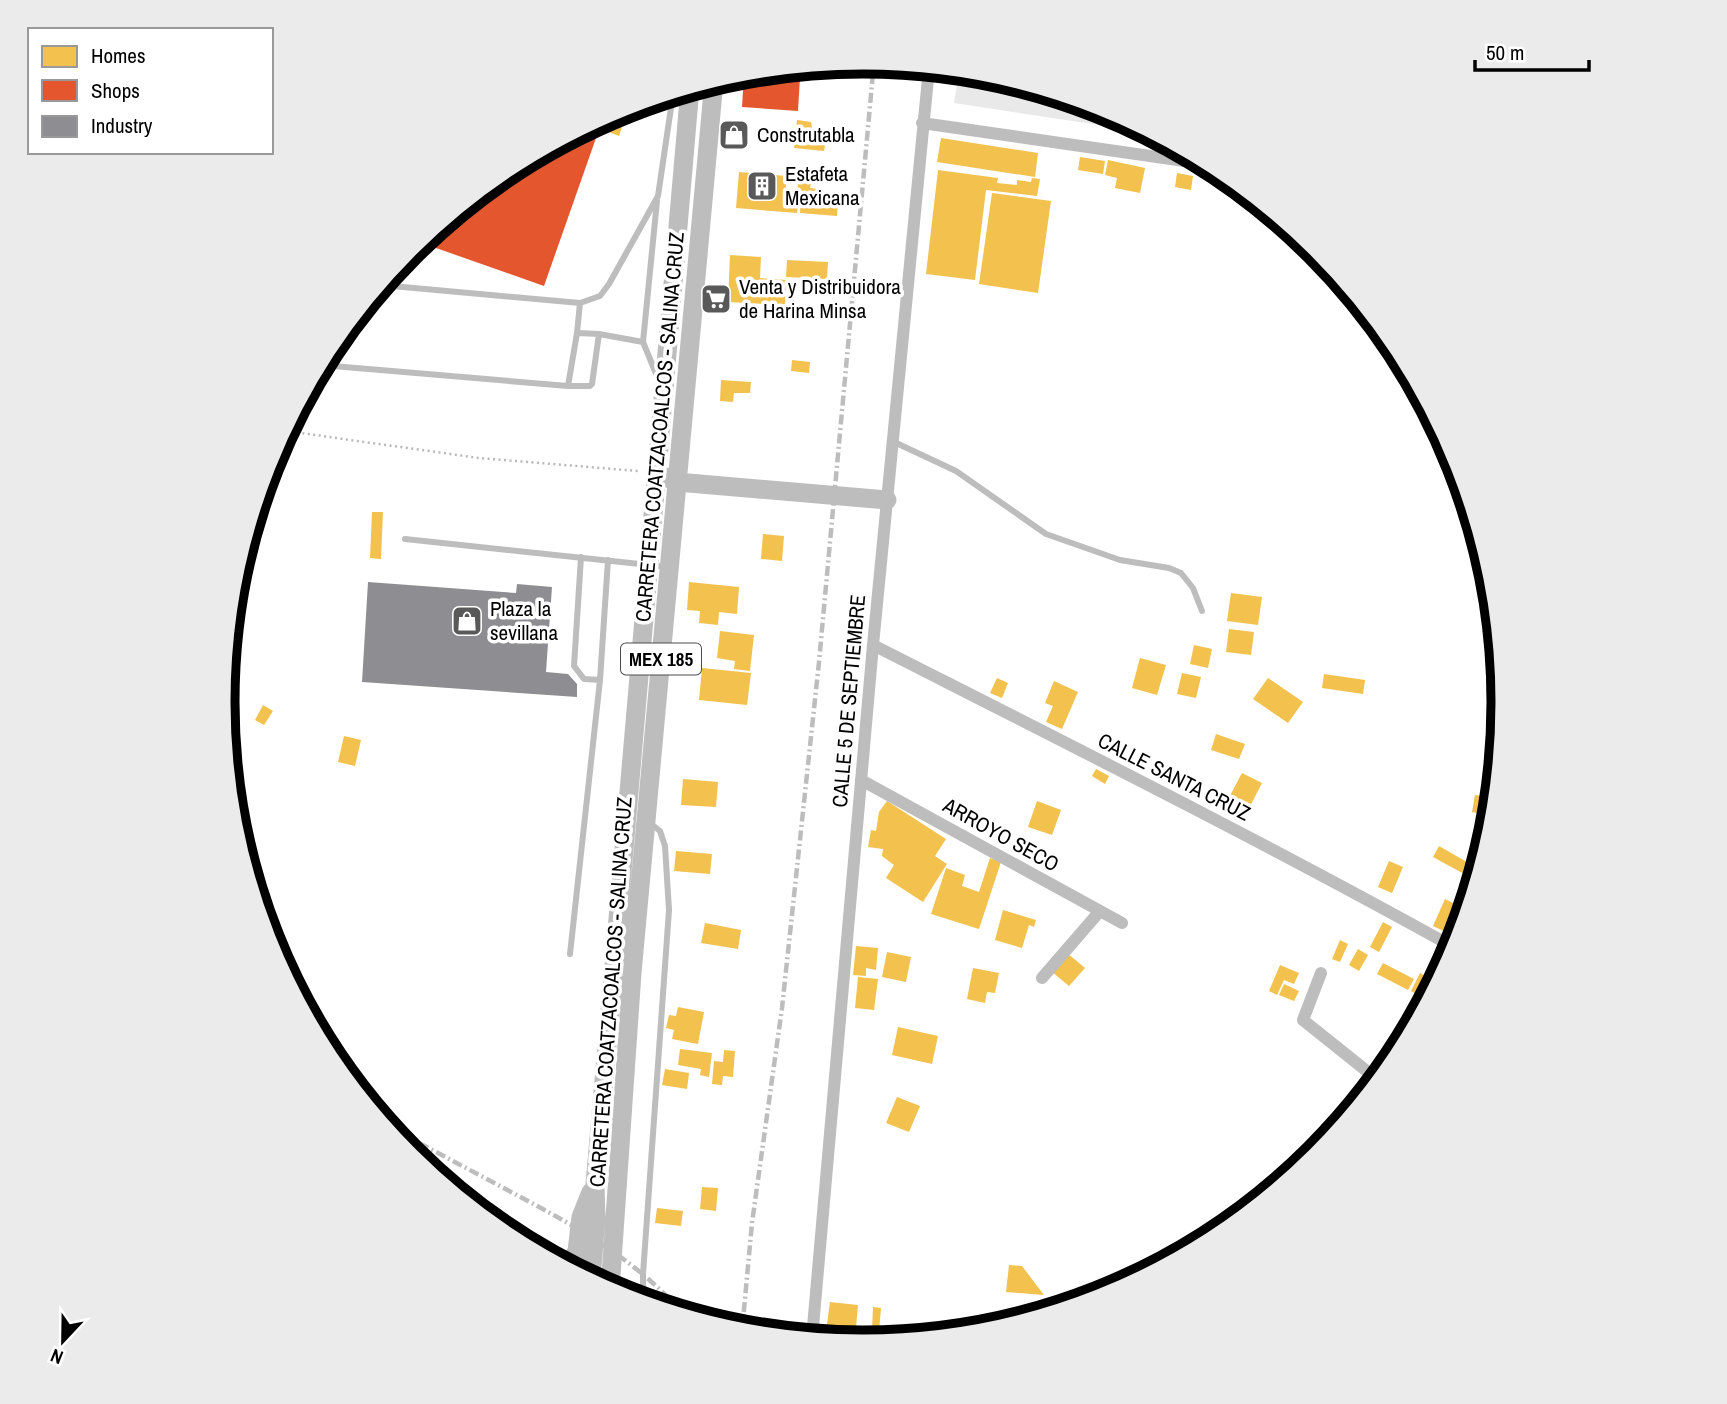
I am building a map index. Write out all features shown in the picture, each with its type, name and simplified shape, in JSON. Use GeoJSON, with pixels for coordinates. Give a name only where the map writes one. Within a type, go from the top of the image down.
{"type":"FeatureCollection","features":[{"type":"Feature","properties":{"kind":"main road","name":"CARRETERA COATZACOALCOS - SALINA CRUZ"},"geometry":{"type":"LineString","coordinates":[[611,1278],[632,973],[637,819],[670,567],[713,92]]}},
{"type":"Feature","properties":{"kind":"main road","name":"MEX 185"},"geometry":{"type":"LineString","coordinates":[[582,1264],[595,1184],[637,819],[647,564],[689,99]]}},
{"type":"Feature","properties":{"kind":"main road"},"geometry":{"type":"LineString","coordinates":[[656,473],[677,482],[887,500]]}},
{"type":"Feature","properties":{"kind":"street","name":"CALLE 5 DE SEPTIEMBRE"},"geometry":{"type":"LineString","coordinates":[[813,1328],[873,645],[928,77]]}},
{"type":"Feature","properties":{"kind":"street"},"geometry":{"type":"LineString","coordinates":[[922,123],[1183,161]]}},
{"type":"Feature","properties":{"kind":"street","name":"CALLE SANTA CRUZ"},"geometry":{"type":"LineString","coordinates":[[873,645],[1316,872],[1444,942]]}},
{"type":"Feature","properties":{"kind":"street","name":"ARROYO SECO"},"geometry":{"type":"LineString","coordinates":[[861,780],[1122,923]]}},
{"type":"Feature","properties":{"kind":"street"},"geometry":{"type":"LineString","coordinates":[[1042,978],[1100,911]]}},
{"type":"Feature","properties":{"kind":"street"},"geometry":{"type":"LineString","coordinates":[[1321,973],[1303,1020],[1370,1074]]}},
{"type":"Feature","properties":{"kind":"lane"},"geometry":{"type":"LineString","coordinates":[[663,393],[643,342],[658,196],[671,104]]}},
{"type":"Feature","properties":{"kind":"lane"},"geometry":{"type":"LineString","coordinates":[[393,286],[580,303],[600,296],[609,284],[658,196]]}},
{"type":"Feature","properties":{"kind":"lane"},"geometry":{"type":"LineString","coordinates":[[568,386],[580,303]]}},
{"type":"Feature","properties":{"kind":"lane"},"geometry":{"type":"LineString","coordinates":[[577,333],[643,342]]}},
{"type":"Feature","properties":{"kind":"lane"},"geometry":{"type":"LineString","coordinates":[[333,366],[590,386],[599,334]]}},
{"type":"Feature","properties":{"kind":"lane"},"geometry":{"type":"LineString","coordinates":[[892,441],[956,471],[1046,534],[1120,560],[1169,568],[1181,573],[1193,588],[1202,611]]}},
{"type":"Feature","properties":{"kind":"lane"},"geometry":{"type":"LineString","coordinates":[[405,539],[670,567]]}},
{"type":"Feature","properties":{"kind":"lane"},"geometry":{"type":"LineString","coordinates":[[581,557],[574,666],[584,679],[600,680]]}},
{"type":"Feature","properties":{"kind":"lane"},"geometry":{"type":"LineString","coordinates":[[570,954],[600,680],[608,560]]}},
{"type":"Feature","properties":{"kind":"lane"},"geometry":{"type":"LineString","coordinates":[[637,819],[660,831],[665,846],[669,910],[643,1274],[645,1291]]}},
{"type":"Feature","properties":{"kind":"path"},"geometry":{"type":"LineString","coordinates":[[297,432],[479,458],[656,473]]}},
{"type":"Feature","properties":{"kind":"shaded area"},"geometry":{"type":"Polygon","coordinates":[[[957,81],[1026,95],[1066,107],[1100,119],[1099,125],[954,103],[957,81]]]}},
{"type":"Feature","properties":{"kind":"building: Homes"},"geometry":{"type":"Polygon","coordinates":[[[797,120],[811,122],[813,133],[826,140],[824,151],[794,148],[797,120]]]}},
{"type":"Feature","properties":{"kind":"building: Homes"},"geometry":{"type":"Polygon","coordinates":[[[624,121],[619,136],[603,130],[624,121]]]}},
{"type":"Feature","properties":{"kind":"building: Homes"},"geometry":{"type":"Polygon","coordinates":[[[941,138],[1038,153],[1035,177],[937,162],[941,138]]]}},
{"type":"Feature","properties":{"kind":"building: Homes"},"geometry":{"type":"Polygon","coordinates":[[[1080,157],[1105,161],[1103,174],[1078,170],[1080,157]]]}},
{"type":"Feature","properties":{"kind":"building: Homes"},"geometry":{"type":"Polygon","coordinates":[[[1108,160],[1145,168],[1140,193],[1115,188],[1117,178],[1105,175],[1108,160]]]}},
{"type":"Feature","properties":{"kind":"building: Homes"},"geometry":{"type":"Polygon","coordinates":[[[938,170],[998,178],[997,183],[1017,185],[1017,180],[1031,182],[1032,178],[1040,179],[1037,196],[986,190],[975,280],[926,274],[938,170]]]}},
{"type":"Feature","properties":{"kind":"building: Homes","name":"Estafeta Mexicana"},"geometry":{"type":"Polygon","coordinates":[[[739,172],[787,176],[785,197],[799,198],[797,213],[736,208],[739,172]]]}},
{"type":"Feature","properties":{"kind":"building: Homes"},"geometry":{"type":"Polygon","coordinates":[[[1177,173],[1193,176],[1191,190],[1175,187],[1177,173]]]}},
{"type":"Feature","properties":{"kind":"building: Homes"},"geometry":{"type":"Polygon","coordinates":[[[798,181],[811,183],[810,188],[819,189],[818,199],[797,197],[798,181]]]}},
{"type":"Feature","properties":{"kind":"building: Homes"},"geometry":{"type":"Polygon","coordinates":[[[992,193],[1051,201],[1038,293],[979,284],[992,193]]]}},
{"type":"Feature","properties":{"kind":"building: Homes"},"geometry":{"type":"Polygon","coordinates":[[[801,199],[838,202],[837,216],[800,213],[801,199]]]}},
{"type":"Feature","properties":{"kind":"building: Homes"},"geometry":{"type":"Polygon","coordinates":[[[730,255],[761,257],[760,278],[786,280],[785,305],[728,302],[730,255]]]}},
{"type":"Feature","properties":{"kind":"building: Homes"},"geometry":{"type":"Polygon","coordinates":[[[787,260],[828,262],[827,279],[786,277],[787,260]]]}},
{"type":"Feature","properties":{"kind":"building: Homes"},"geometry":{"type":"Polygon","coordinates":[[[792,360],[810,362],[809,373],[791,371],[792,360]]]}},
{"type":"Feature","properties":{"kind":"building: Homes"},"geometry":{"type":"Polygon","coordinates":[[[721,380],[751,382],[750,393],[734,393],[733,402],[720,401],[721,380]]]}},
{"type":"Feature","properties":{"kind":"building: Homes"},"geometry":{"type":"Polygon","coordinates":[[[372,512],[383,512],[381,559],[370,558],[372,512]]]}},
{"type":"Feature","properties":{"kind":"building: Homes"},"geometry":{"type":"Polygon","coordinates":[[[763,534],[784,536],[782,561],[761,559],[763,534]]]}},
{"type":"Feature","properties":{"kind":"building: Homes"},"geometry":{"type":"Polygon","coordinates":[[[689,582],[739,587],[737,614],[719,612],[718,625],[699,623],[700,611],[687,610],[689,582]]]}},
{"type":"Feature","properties":{"kind":"building: Homes"},"geometry":{"type":"Polygon","coordinates":[[[1231,593],[1262,597],[1258,625],[1227,621],[1231,593]]]}},
{"type":"Feature","properties":{"kind":"building: Homes"},"geometry":{"type":"Polygon","coordinates":[[[1229,629],[1254,632],[1251,655],[1226,652],[1229,629]]]}},
{"type":"Feature","properties":{"kind":"building: Homes"},"geometry":{"type":"Polygon","coordinates":[[[720,631],[754,635],[750,671],[734,669],[735,661],[717,658],[720,631]]]}},
{"type":"Feature","properties":{"kind":"building: Homes"},"geometry":{"type":"Polygon","coordinates":[[[1194,645],[1212,649],[1208,668],[1190,664],[1194,645]]]}},
{"type":"Feature","properties":{"kind":"building: Homes"},"geometry":{"type":"Polygon","coordinates":[[[1140,658],[1166,665],[1157,695],[1132,688],[1140,658]]]}},
{"type":"Feature","properties":{"kind":"building: Homes"},"geometry":{"type":"Polygon","coordinates":[[[702,668],[751,673],[747,705],[699,700],[702,668]]]}},
{"type":"Feature","properties":{"kind":"building: Homes"},"geometry":{"type":"Polygon","coordinates":[[[1182,673],[1201,677],[1196,698],[1177,694],[1182,673]]]}},
{"type":"Feature","properties":{"kind":"building: Homes"},"geometry":{"type":"Polygon","coordinates":[[[1324,674],[1365,680],[1363,694],[1322,688],[1324,674]]]}},
{"type":"Feature","properties":{"kind":"building: Homes"},"geometry":{"type":"Polygon","coordinates":[[[997,678],[1008,683],[1002,698],[990,693],[997,678]]]}},
{"type":"Feature","properties":{"kind":"building: Homes"},"geometry":{"type":"Polygon","coordinates":[[[1268,678],[1303,702],[1288,723],[1253,699],[1268,678]]]}},
{"type":"Feature","properties":{"kind":"building: Homes"},"geometry":{"type":"Polygon","coordinates":[[[1054,681],[1078,692],[1062,729],[1046,722],[1053,706],[1045,703],[1054,681]]]}},
{"type":"Feature","properties":{"kind":"building: Homes"},"geometry":{"type":"Polygon","coordinates":[[[263,705],[273,711],[264,725],[255,720],[263,705]]]}},
{"type":"Feature","properties":{"kind":"building: Homes"},"geometry":{"type":"Polygon","coordinates":[[[1216,734],[1245,744],[1239,759],[1211,750],[1216,734]]]}},
{"type":"Feature","properties":{"kind":"building: Homes"},"geometry":{"type":"Polygon","coordinates":[[[344,736],[361,740],[355,766],[338,762],[344,736]]]}},
{"type":"Feature","properties":{"kind":"building: Homes"},"geometry":{"type":"Polygon","coordinates":[[[1096,769],[1109,776],[1105,784],[1092,776],[1096,769]]]}},
{"type":"Feature","properties":{"kind":"building: Homes"},"geometry":{"type":"Polygon","coordinates":[[[1242,773],[1262,783],[1243,820],[1223,809],[1242,773]]]}},
{"type":"Feature","properties":{"kind":"building: Homes"},"geometry":{"type":"Polygon","coordinates":[[[683,779],[718,782],[716,807],[681,805],[683,779]]]}},
{"type":"Feature","properties":{"kind":"building: Homes"},"geometry":{"type":"Polygon","coordinates":[[[1475,795],[1485,796],[1482,814],[1472,812],[1475,795]]]}},
{"type":"Feature","properties":{"kind":"building: Homes"},"geometry":{"type":"Polygon","coordinates":[[[887,801],[946,839],[935,856],[947,864],[923,902],[886,878],[894,865],[882,856],[883,849],[868,847],[871,830],[876,831],[879,812],[887,801]]]}},
{"type":"Feature","properties":{"kind":"building: Homes"},"geometry":{"type":"Polygon","coordinates":[[[1037,801],[1061,810],[1052,835],[1028,827],[1037,801]]]}},
{"type":"Feature","properties":{"kind":"building: Homes"},"geometry":{"type":"Polygon","coordinates":[[[1439,846],[1471,864],[1466,875],[1433,857],[1439,846]]]}},
{"type":"Feature","properties":{"kind":"building: Homes"},"geometry":{"type":"Polygon","coordinates":[[[676,851],[712,854],[710,874],[674,871],[676,851]]]}},
{"type":"Feature","properties":{"kind":"building: Homes"},"geometry":{"type":"Polygon","coordinates":[[[990,858],[1001,862],[979,929],[931,914],[946,868],[965,875],[962,886],[979,892],[990,858]]]}},
{"type":"Feature","properties":{"kind":"building: Homes"},"geometry":{"type":"Polygon","coordinates":[[[1389,861],[1403,867],[1392,893],[1378,887],[1389,861]]]}},
{"type":"Feature","properties":{"kind":"building: Homes"},"geometry":{"type":"Polygon","coordinates":[[[1445,899],[1458,906],[1448,933],[1433,926],[1445,899]]]}},
{"type":"Feature","properties":{"kind":"building: Homes"},"geometry":{"type":"Polygon","coordinates":[[[1003,910],[1036,920],[1034,927],[1029,925],[1022,948],[995,940],[1003,910]]]}},
{"type":"Feature","properties":{"kind":"building: Homes"},"geometry":{"type":"Polygon","coordinates":[[[1383,922],[1392,927],[1379,952],[1370,947],[1383,922]]]}},
{"type":"Feature","properties":{"kind":"building: Homes"},"geometry":{"type":"Polygon","coordinates":[[[705,923],[741,930],[738,949],[701,943],[705,923]]]}},
{"type":"Feature","properties":{"kind":"building: Homes"},"geometry":{"type":"Polygon","coordinates":[[[1340,940],[1348,944],[1340,962],[1332,959],[1340,940]]]}},
{"type":"Feature","properties":{"kind":"building: Homes"},"geometry":{"type":"Polygon","coordinates":[[[856,946],[878,948],[876,970],[866,968],[866,976],[853,975],[856,946]]]}},
{"type":"Feature","properties":{"kind":"building: Homes"},"geometry":{"type":"Polygon","coordinates":[[[1358,949],[1368,955],[1359,971],[1349,965],[1358,949]]]}},
{"type":"Feature","properties":{"kind":"building: Homes"},"geometry":{"type":"Polygon","coordinates":[[[887,952],[911,957],[906,982],[882,977],[887,952]]]}},
{"type":"Feature","properties":{"kind":"building: Homes"},"geometry":{"type":"Polygon","coordinates":[[[1067,953],[1085,968],[1069,986],[1051,971],[1067,953]]]}},
{"type":"Feature","properties":{"kind":"building: Homes"},"geometry":{"type":"Polygon","coordinates":[[[1383,963],[1414,979],[1408,990],[1377,974],[1383,963]]]}},
{"type":"Feature","properties":{"kind":"building: Homes"},"geometry":{"type":"Polygon","coordinates":[[[1280,965],[1299,973],[1294,984],[1284,980],[1277,995],[1269,991],[1280,965]]]}},
{"type":"Feature","properties":{"kind":"building: Homes"},"geometry":{"type":"Polygon","coordinates":[[[973,968],[999,973],[995,993],[987,992],[985,1003],[967,999],[973,968]]]}},
{"type":"Feature","properties":{"kind":"building: Homes"},"geometry":{"type":"Polygon","coordinates":[[[1420,973],[1428,977],[1419,995],[1411,991],[1420,973]]]}},
{"type":"Feature","properties":{"kind":"building: Homes"},"geometry":{"type":"Polygon","coordinates":[[[858,977],[878,979],[874,1010],[855,1008],[858,977]]]}},
{"type":"Feature","properties":{"kind":"building: Homes"},"geometry":{"type":"Polygon","coordinates":[[[1284,984],[1299,991],[1294,1001],[1279,995],[1284,984]]]}},
{"type":"Feature","properties":{"kind":"building: Homes"},"geometry":{"type":"Polygon","coordinates":[[[678,1007],[704,1012],[698,1044],[672,1039],[674,1030],[666,1028],[669,1015],[676,1016],[678,1007]]]}},
{"type":"Feature","properties":{"kind":"building: Homes"},"geometry":{"type":"Polygon","coordinates":[[[898,1027],[938,1036],[932,1064],[892,1055],[898,1027]]]}},
{"type":"Feature","properties":{"kind":"building: Homes"},"geometry":{"type":"Polygon","coordinates":[[[680,1049],[712,1053],[709,1077],[700,1075],[701,1069],[678,1065],[680,1049]]]}},
{"type":"Feature","properties":{"kind":"building: Homes"},"geometry":{"type":"Polygon","coordinates":[[[724,1050],[735,1051],[733,1077],[723,1076],[722,1085],[712,1084],[714,1061],[723,1062],[724,1050]]]}},
{"type":"Feature","properties":{"kind":"building: Homes"},"geometry":{"type":"Polygon","coordinates":[[[665,1069],[689,1073],[687,1089],[662,1085],[665,1069]]]}},
{"type":"Feature","properties":{"kind":"building: Homes"},"geometry":{"type":"Polygon","coordinates":[[[897,1097],[920,1106],[909,1132],[886,1123],[897,1097]]]}},
{"type":"Feature","properties":{"kind":"building: Homes"},"geometry":{"type":"Polygon","coordinates":[[[702,1187],[718,1188],[716,1211],[700,1209],[702,1187]]]}},
{"type":"Feature","properties":{"kind":"building: Homes"},"geometry":{"type":"Polygon","coordinates":[[[657,1208],[683,1211],[681,1226],[655,1223],[657,1208]]]}},
{"type":"Feature","properties":{"kind":"building: Homes"},"geometry":{"type":"Polygon","coordinates":[[[1009,1265],[1022,1266],[1044,1295],[1006,1292],[1009,1265]]]}},
{"type":"Feature","properties":{"kind":"building: Homes"},"geometry":{"type":"Polygon","coordinates":[[[830,1302],[858,1305],[856,1328],[871,1330],[864,1330],[826,1329],[830,1302]]]}},
{"type":"Feature","properties":{"kind":"building: Homes"},"geometry":{"type":"Polygon","coordinates":[[[873,1307],[881,1308],[879,1330],[872,1330],[873,1307]]]}},
{"type":"Feature","properties":{"kind":"building: Shops"},"geometry":{"type":"Polygon","coordinates":[[[800,77],[798,111],[742,107],[743,86],[800,77]]]}},
{"type":"Feature","properties":{"kind":"building: Shops"},"geometry":{"type":"Polygon","coordinates":[[[590,136],[596,138],[544,286],[431,246],[481,203],[514,179],[590,136]]]}},
{"type":"Feature","properties":{"kind":"building: Industry"},"geometry":{"type":"Polygon","coordinates":[[[368,582],[516,593],[517,584],[552,587],[546,672],[568,674],[577,684],[577,697],[362,682],[368,582]]]}},
{"type":"Feature","properties":{"kind":"railway"},"geometry":{"type":"LineString","coordinates":[[743,1318],[752,1223],[782,1008],[819,662],[873,74]]}},
{"type":"Feature","properties":{"kind":"railway"},"geometry":{"type":"LineString","coordinates":[[413,1139],[582,1231],[625,1260],[669,1299]]}},
{"type":"Feature","properties":{"kind":"place","name":"Construtabla"},"geometry":{"type":"Point","coordinates":[734,135]}},
{"type":"Feature","properties":{"kind":"place","name":"Estafeta Mexicana"},"geometry":{"type":"Point","coordinates":[762,186]}},
{"type":"Feature","properties":{"kind":"place","name":"Venta y Distribuidora de Harina Minsa"},"geometry":{"type":"Point","coordinates":[716,299]}},
{"type":"Feature","properties":{"kind":"place","name":"Plaza la sevillana"},"geometry":{"type":"Point","coordinates":[467,621]}}]}
